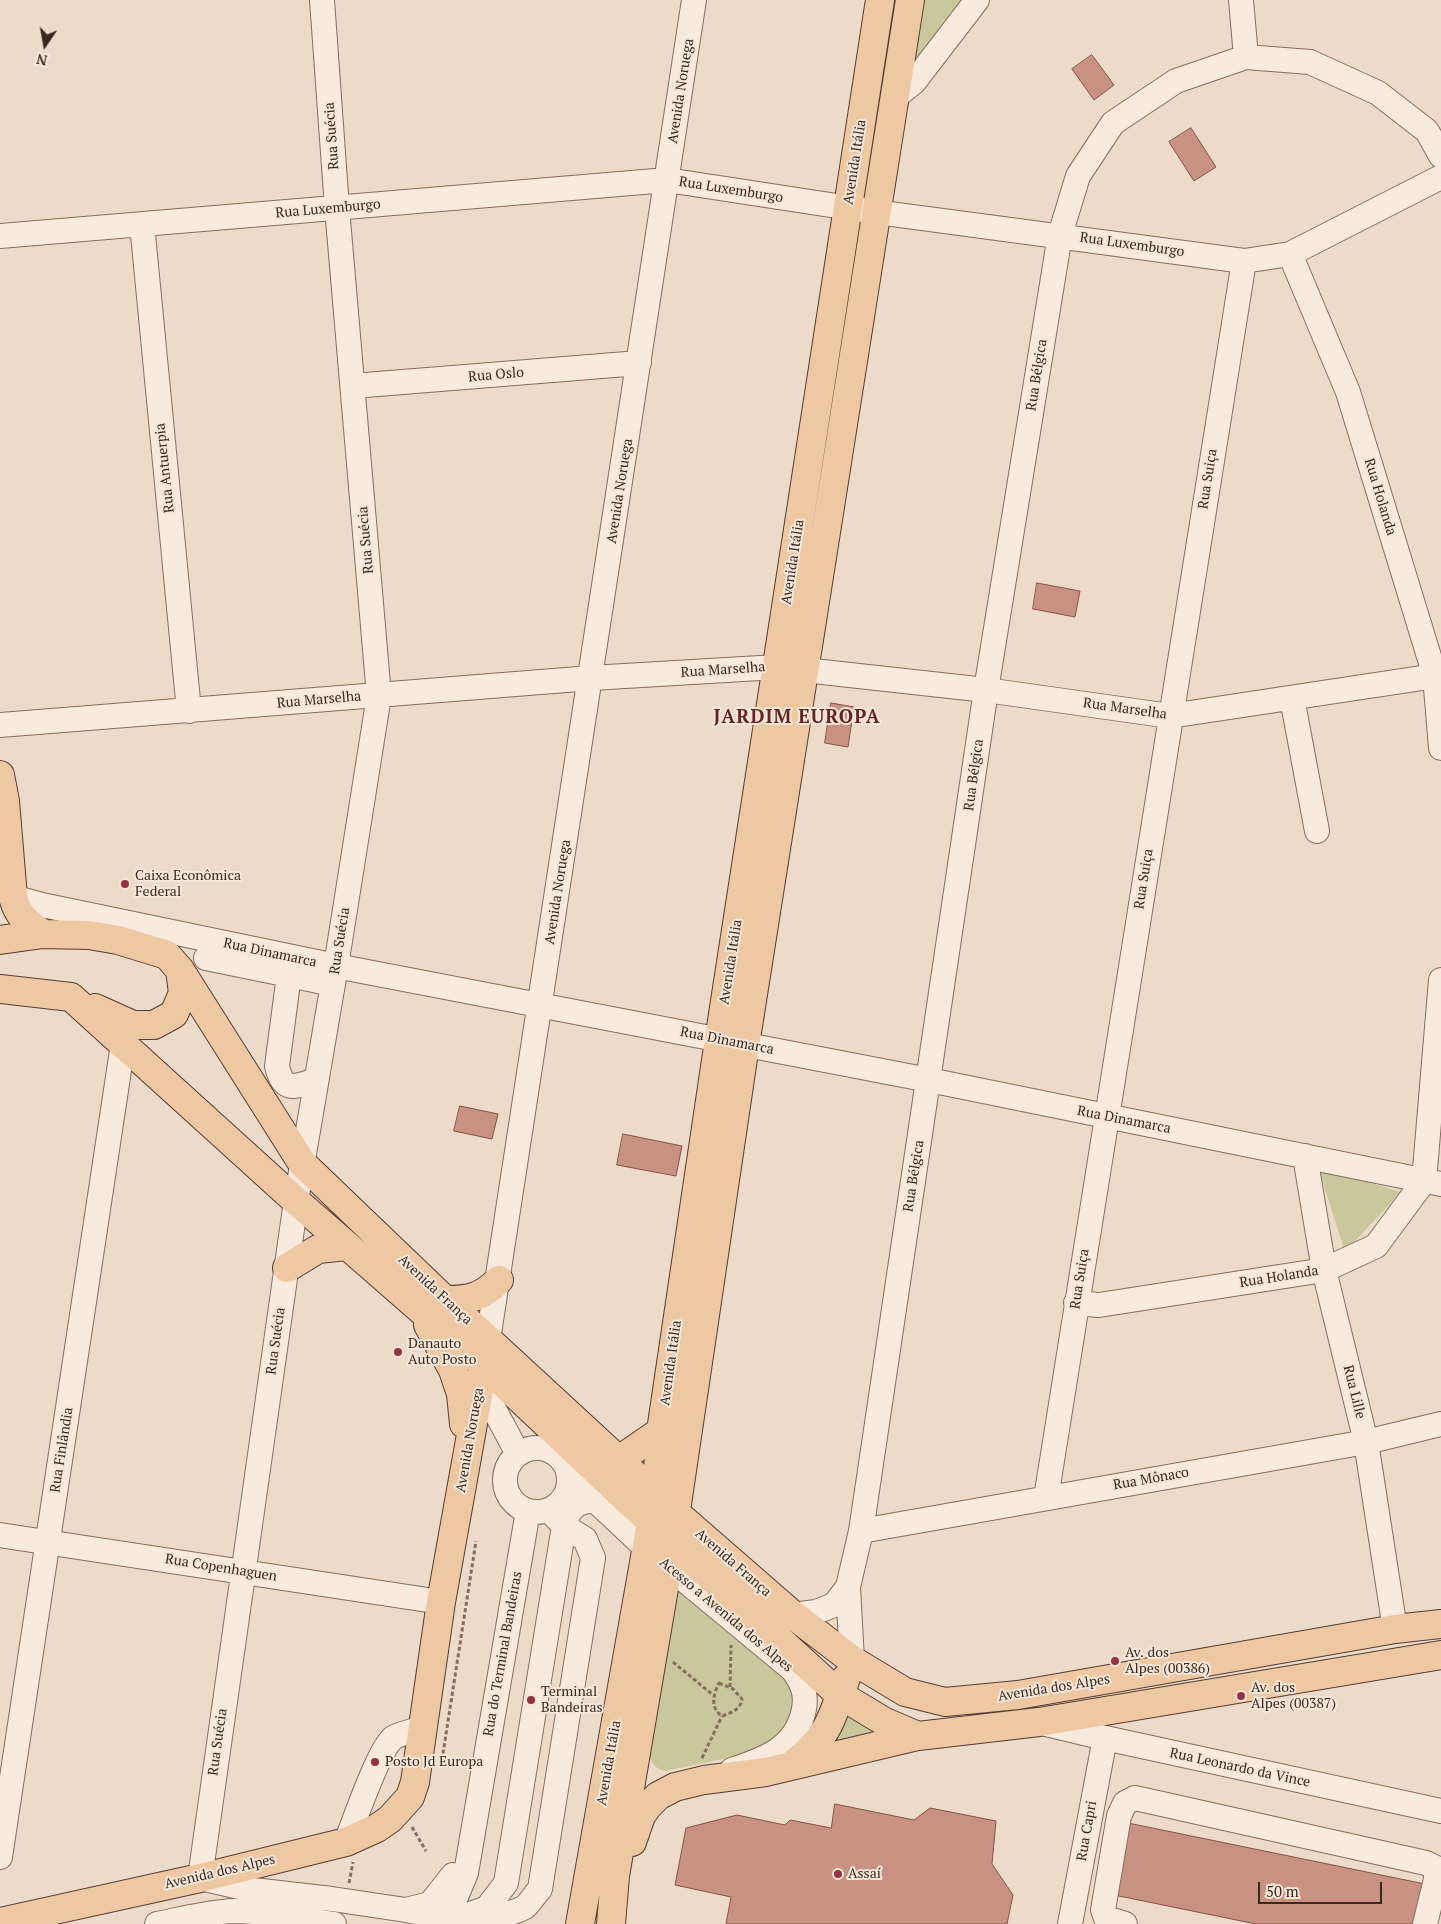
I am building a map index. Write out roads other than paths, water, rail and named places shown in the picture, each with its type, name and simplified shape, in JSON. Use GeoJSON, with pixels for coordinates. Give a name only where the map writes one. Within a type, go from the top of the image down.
{"type":"FeatureCollection","features":[{"type":"Feature","properties":{"kind":"main road","name":"Avenida Itália"},"geometry":{"type":"LineString","coordinates":[[580,1924],[659,1544],[676,1513],[777,667],[880,0]]}},
{"type":"Feature","properties":{"kind":"main road","name":"Avenida Itália"},"geometry":{"type":"LineString","coordinates":[[611,1924],[615,1876],[659,1544],[656,1494],[661,1431],[732,1042],[804,670],[910,0]]}},
{"type":"Feature","properties":{"kind":"main road"},"geometry":{"type":"LineString","coordinates":[[2,794],[12,897],[16,910],[24,920],[43,934]]}},
{"type":"Feature","properties":{"kind":"main road","name":"Avenida França"},"geometry":{"type":"LineString","coordinates":[[0,940],[43,934],[88,935],[118,940],[166,955],[180,970],[302,1163],[445,1300],[484,1363],[659,1544],[840,1695],[885,1722],[918,1736]]}},
{"type":"Feature","properties":{"kind":"main road"},"geometry":{"type":"LineString","coordinates":[[0,989],[71,997],[133,1025],[154,1025],[174,1014],[183,993],[180,970]]}},
{"type":"Feature","properties":{"kind":"main road","name":"Avenida França"},"geometry":{"type":"LineString","coordinates":[[71,997],[296,1201],[417,1307],[484,1363],[619,1460],[676,1513],[793,1615],[852,1660]]}},
{"type":"Feature","properties":{"kind":"main road"},"geometry":{"type":"LineString","coordinates":[[287,1268],[318,1249],[347,1246]]}},
{"type":"Feature","properties":{"kind":"main road"},"geometry":{"type":"LineString","coordinates":[[445,1300],[460,1300],[483,1294],[498,1280]]}},
{"type":"Feature","properties":{"kind":"main road"},"geometry":{"type":"LineString","coordinates":[[417,1307],[453,1370],[461,1394],[467,1457]]}},
{"type":"Feature","properties":{"kind":"main road","name":"Avenida Noruega"},"geometry":{"type":"LineString","coordinates":[[415,1782],[441,1602],[484,1363]]}},
{"type":"Feature","properties":{"kind":"main road"},"geometry":{"type":"LineString","coordinates":[[619,1460],[661,1431]]}},
{"type":"Feature","properties":{"kind":"main road","name":"Avenida dos Alpes"},"geometry":{"type":"LineString","coordinates":[[852,1660],[905,1692],[945,1702],[1043,1692],[1396,1629],[1441,1624]]}},
{"type":"Feature","properties":{"kind":"main road"},"geometry":{"type":"LineString","coordinates":[[615,1876],[628,1856],[641,1816],[648,1806],[658,1796],[675,1787],[697,1781],[766,1772],[918,1736],[1039,1722],[1441,1655]]}},
{"type":"Feature","properties":{"kind":"main road"},"geometry":{"type":"LineString","coordinates":[[789,1767],[810,1752],[824,1735],[836,1709],[852,1660]]}},
{"type":"Feature","properties":{"kind":"main road","name":"Avenida dos Alpes"},"geometry":{"type":"LineString","coordinates":[[0,1922],[200,1878],[346,1842],[377,1828],[390,1819],[410,1797],[415,1782]]}},
{"type":"Feature","properties":{"kind":"street","name":"Rua Suécia"},"geometry":{"type":"LineString","coordinates":[[200,1878],[242,1571],[296,1201],[379,696],[337,208],[322,0]]}},
{"type":"Feature","properties":{"kind":"street","name":"Avenida Noruega"},"geometry":{"type":"LineString","coordinates":[[484,1363],[541,1006],[694,0]]}},
{"type":"Feature","properties":{"kind":"street"},"geometry":{"type":"LineString","coordinates":[[895,97],[914,82],[977,0]]}},
{"type":"Feature","properties":{"kind":"street"},"geometry":{"type":"LineString","coordinates":[[1241,0],[1246,57],[1310,62],[1378,94],[1427,131],[1441,156]]}},
{"type":"Feature","properties":{"kind":"street","name":"Rua Bélgica"},"geometry":{"type":"LineString","coordinates":[[852,1660],[848,1587],[861,1531],[986,690],[1060,235],[1078,176],[1113,123],[1176,81],[1246,57]]}},
{"type":"Feature","properties":{"kind":"street","name":"Rua Luxemburgo"},"geometry":{"type":"LineString","coordinates":[[0,236],[668,180],[876,212],[1244,261],[1290,254],[1441,176]]}},
{"type":"Feature","properties":{"kind":"street","name":"Rua Antuerpia"},"geometry":{"type":"LineString","coordinates":[[142,224],[189,711]]}},
{"type":"Feature","properties":{"kind":"street","name":"Rua Holanda"},"geometry":{"type":"LineString","coordinates":[[1290,254],[1348,392],[1438,676],[1441,748]]}},
{"type":"Feature","properties":{"kind":"street","name":"Rua Suiça"},"geometry":{"type":"LineString","coordinates":[[1046,1498],[1244,261]]}},
{"type":"Feature","properties":{"kind":"street","name":"Rua Oslo"},"geometry":{"type":"LineString","coordinates":[[353,386],[639,363]]}},
{"type":"Feature","properties":{"kind":"street","name":"Rua Marselha"},"geometry":{"type":"LineString","coordinates":[[0,725],[591,678],[777,667],[986,690],[1170,716],[1438,676]]}},
{"type":"Feature","properties":{"kind":"street"},"geometry":{"type":"LineString","coordinates":[[1292,698],[1317,831]]}},
{"type":"Feature","properties":{"kind":"street","name":"Rua Dinamarca"},"geometry":{"type":"LineString","coordinates":[[12,897],[259,960],[334,975],[541,1006],[732,1042],[929,1080],[1433,1183]]}},
{"type":"Feature","properties":{"kind":"street"},"geometry":{"type":"LineString","coordinates":[[206,958],[259,960],[289,975],[334,975]]}},
{"type":"Feature","properties":{"kind":"street"},"geometry":{"type":"LineString","coordinates":[[289,975],[277,1066],[280,1079],[286,1085],[296,1086],[316,1080]]}},
{"type":"Feature","properties":{"kind":"street"},"geometry":{"type":"LineString","coordinates":[[1433,1183],[1441,980]]}},
{"type":"Feature","properties":{"kind":"street","name":"Rua Finlândia"},"geometry":{"type":"LineString","coordinates":[[0,1857],[123,1044]]}},
{"type":"Feature","properties":{"kind":"street","name":"Rua Lille"},"geometry":{"type":"LineString","coordinates":[[1305,1156],[1324,1270],[1366,1442],[1396,1629]]}},
{"type":"Feature","properties":{"kind":"street","name":"Rua Holanda"},"geometry":{"type":"LineString","coordinates":[[1076,1303],[1099,1305],[1324,1270],[1376,1246],[1433,1183]]}},
{"type":"Feature","properties":{"kind":"street"},"geometry":{"type":"LineString","coordinates":[[484,1363],[518,1454]]}},
{"type":"Feature","properties":{"kind":"street","name":"Rua Mônaco"},"geometry":{"type":"LineString","coordinates":[[861,1531],[1366,1442],[1441,1424]]}},
{"type":"Feature","properties":{"kind":"street"},"geometry":{"type":"LineString","coordinates":[[613,1517],[603,1516],[593,1521],[586,1532],[585,1539],[539,1513],[507,1490],[506,1470],[518,1454],[528,1449],[550,1450],[559,1456],[566,1465],[570,1476],[613,1517],[659,1544]]}},
{"type":"Feature","properties":{"kind":"street"},"geometry":{"type":"LineString","coordinates":[[539,1513],[558,1505],[566,1497],[570,1476]]}},
{"type":"Feature","properties":{"kind":"street","name":"Rua do Terminal Bandeiras"},"geometry":{"type":"LineString","coordinates":[[539,1513],[566,1516],[577,1503],[585,1500],[595,1501]]}},
{"type":"Feature","properties":{"kind":"street","name":"Rua do Terminal Bandeiras"},"geometry":{"type":"LineString","coordinates":[[446,1918],[453,1875],[539,1513]]}},
{"type":"Feature","properties":{"kind":"street","name":"Rua do Terminal Bandeiras"},"geometry":{"type":"LineString","coordinates":[[446,1918],[458,1895],[466,1873],[539,1513]]}},
{"type":"Feature","properties":{"kind":"street","name":"Rua do Terminal Bandeiras"},"geometry":{"type":"LineString","coordinates":[[446,1918],[486,1908],[506,1883],[539,1513]]}},
{"type":"Feature","properties":{"kind":"street","name":"Rua Copenhaguen"},"geometry":{"type":"LineString","coordinates":[[0,1535],[441,1602]]}},
{"type":"Feature","properties":{"kind":"street","name":"Rua do Terminal Bandeiras"},"geometry":{"type":"LineString","coordinates":[[200,1878],[253,1890],[332,1899],[398,1917],[446,1918],[507,1915],[525,1906],[540,1889],[593,1558],[585,1539]]}},
{"type":"Feature","properties":{"kind":"street","name":"Acesso a Avenida dos Alpes"},"geometry":{"type":"LineString","coordinates":[[659,1544],[731,1619],[792,1670],[803,1684],[805,1702],[802,1718],[797,1732],[785,1744],[772,1754],[751,1763],[697,1781]]}},
{"type":"Feature","properties":{"kind":"street","name":"Rua Bélgica"},"geometry":{"type":"LineString","coordinates":[[793,1615],[816,1612],[834,1604],[848,1587]]}},
{"type":"Feature","properties":{"kind":"street","name":"Rua Leonardo da Vince"},"geometry":{"type":"LineString","coordinates":[[1039,1722],[1104,1738],[1441,1811]]}},
{"type":"Feature","properties":{"kind":"street"},"geometry":{"type":"LineString","coordinates":[[346,1842],[386,1746],[394,1737],[423,1728]]}},
{"type":"Feature","properties":{"kind":"street","name":"Rua Capri"},"geometry":{"type":"LineString","coordinates":[[1070,1924],[1104,1738]]}},
{"type":"Feature","properties":{"kind":"street"},"geometry":{"type":"LineString","coordinates":[[1125,1924],[1106,1918],[1103,1910],[1119,1816],[1125,1803],[1135,1798],[1426,1862],[1436,1868],[1436,1879],[1425,1924]]}},
{"type":"Feature","properties":{"kind":"street","name":"Rua do Terminal Bandeiras"},"geometry":{"type":"LineString","coordinates":[[398,1917],[430,1904],[453,1875]]}},
{"type":"Feature","properties":{"kind":"street"},"geometry":{"type":"LineString","coordinates":[[218,1918],[226,1903],[253,1890]]}},
{"type":"Feature","properties":{"kind":"street"},"geometry":{"type":"LineString","coordinates":[[157,1924],[218,1918],[234,1911],[270,1914],[334,1924]]}},
{"type":"Feature","properties":{"kind":"place","name":"Caixa Econômica Federal"},"geometry":{"type":"Point","coordinates":[125,884]}},
{"type":"Feature","properties":{"kind":"place","name":"Danauto Auto Posto"},"geometry":{"type":"Point","coordinates":[398,1352]}},
{"type":"Feature","properties":{"kind":"place","name":"Av. dos Alpes (00386)"},"geometry":{"type":"Point","coordinates":[1115,1661]}},
{"type":"Feature","properties":{"kind":"place","name":"Av. dos Alpes (00387)"},"geometry":{"type":"Point","coordinates":[1241,1696]}},
{"type":"Feature","properties":{"kind":"place","name":"Terminal Bandeiras"},"geometry":{"type":"Point","coordinates":[531,1700]}},
{"type":"Feature","properties":{"kind":"place","name":"Posto Jd Europa"},"geometry":{"type":"Point","coordinates":[375,1762]}},
{"type":"Feature","properties":{"kind":"place","name":"Assaí"},"geometry":{"type":"Point","coordinates":[838,1874]}},
{"type":"Feature","properties":{"kind":"district","name":"JARDIM EUROPA"},"geometry":{"type":"Point","coordinates":[797,718]}}]}
